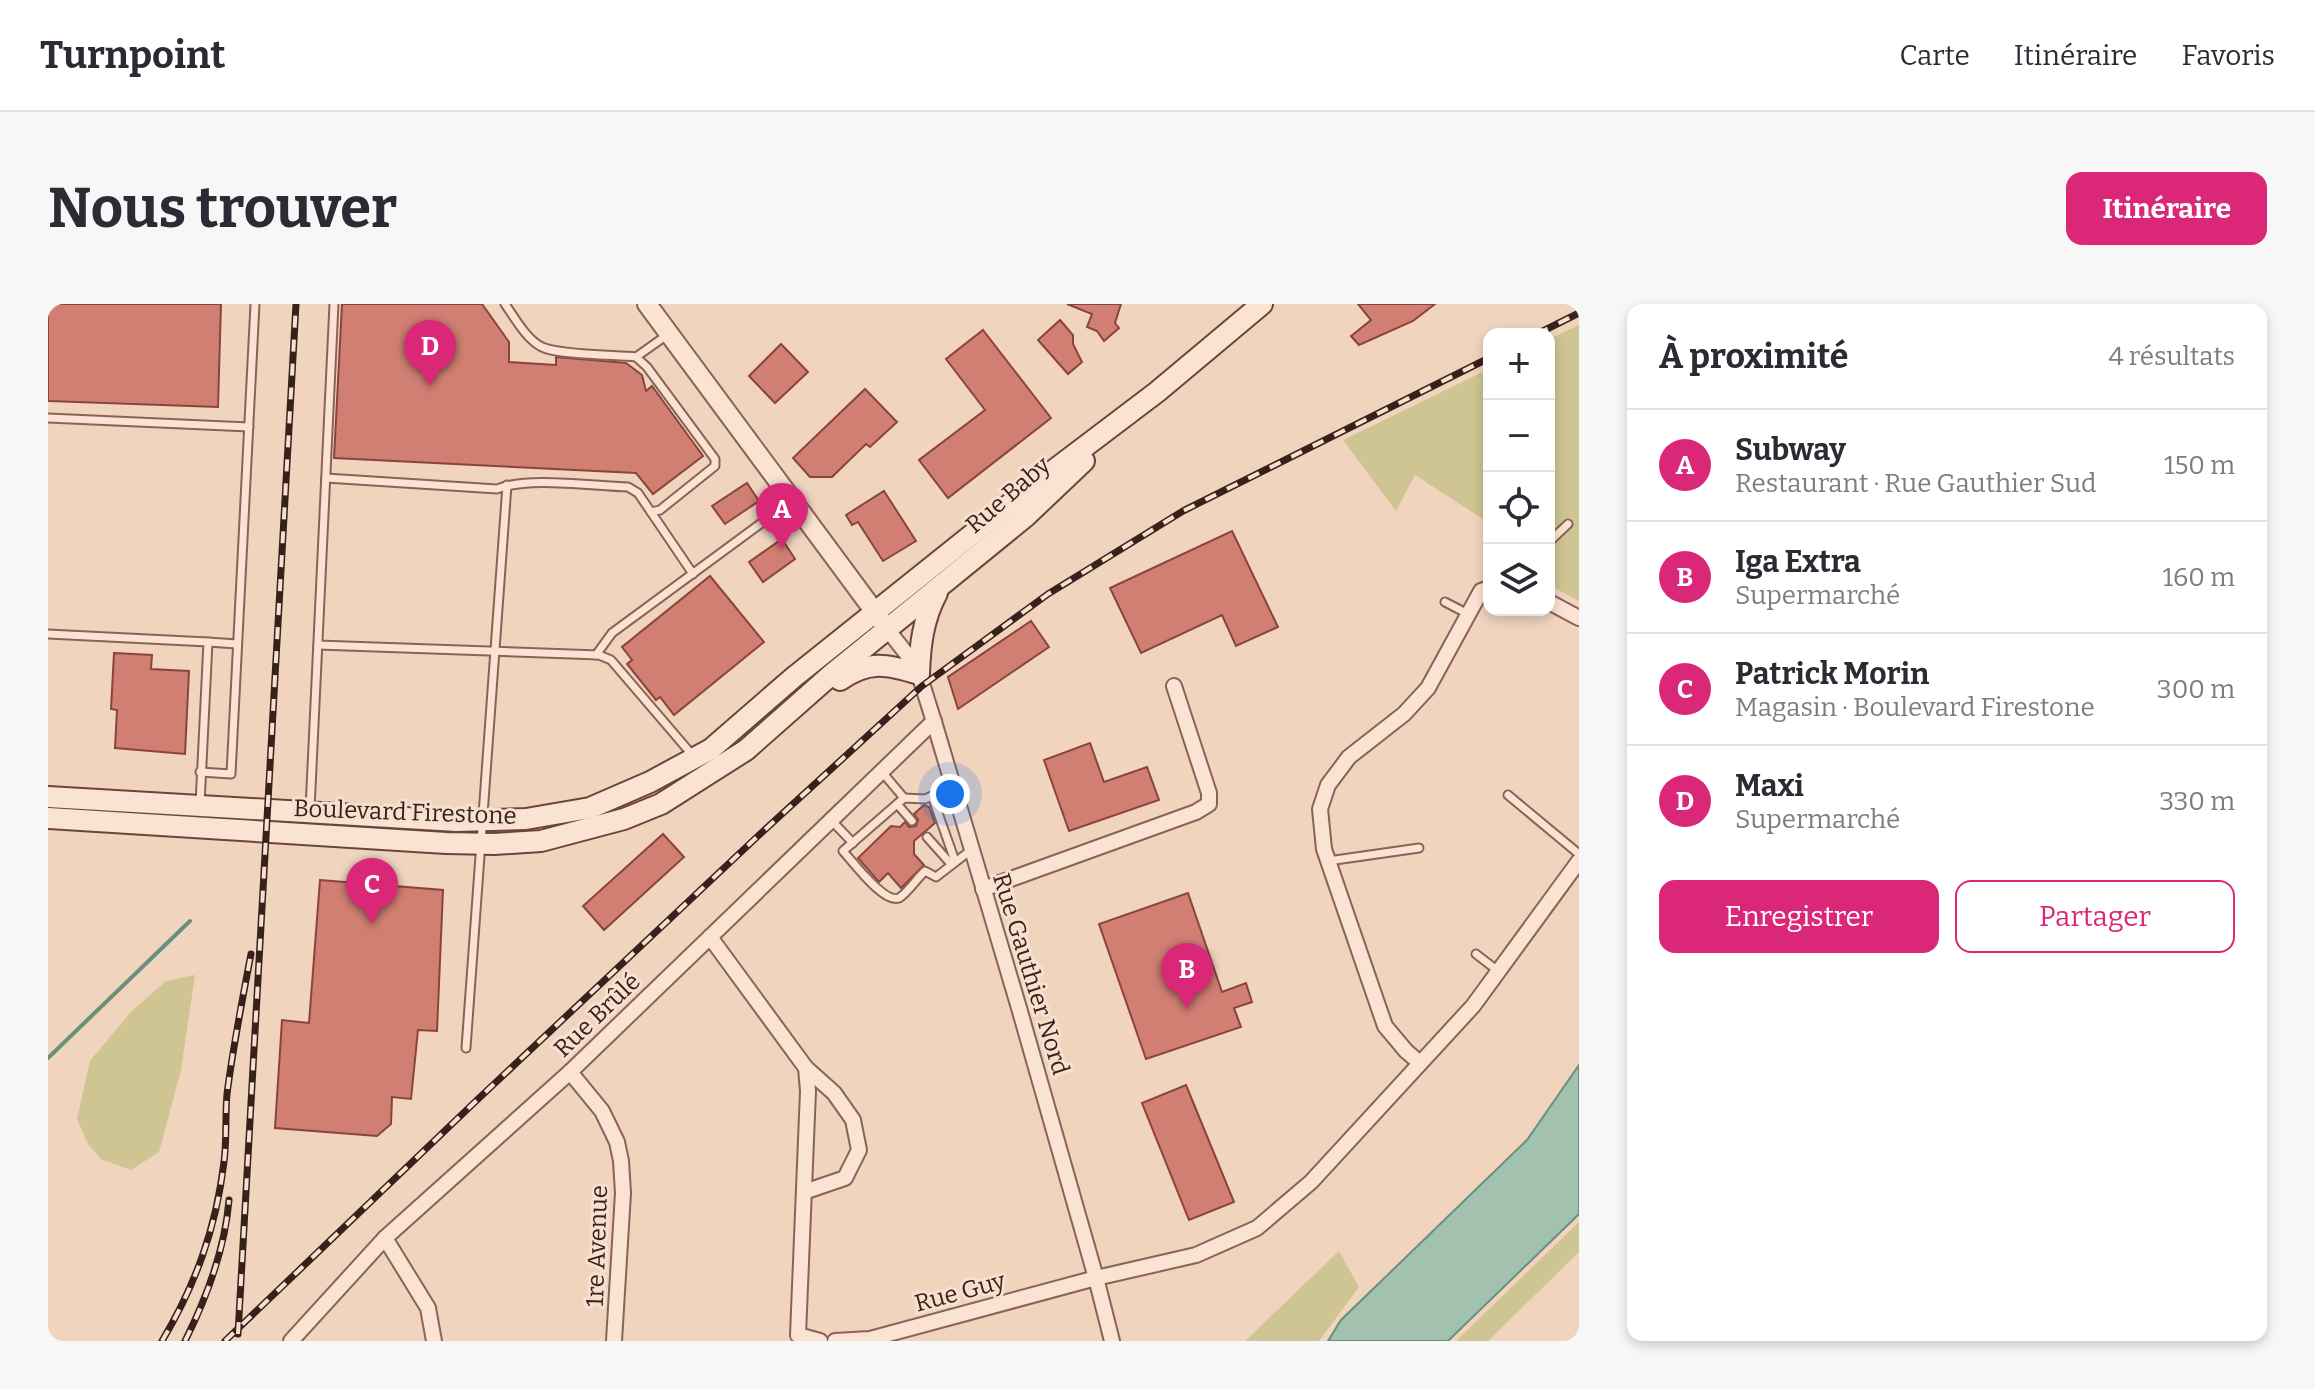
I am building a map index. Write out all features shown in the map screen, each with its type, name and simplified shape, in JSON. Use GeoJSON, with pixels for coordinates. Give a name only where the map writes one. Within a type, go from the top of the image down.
{"type":"FeatureCollection","features":[{"type":"Feature","properties":{"kind":"main road","name":"Rue Baby"},"geometry":{"type":"LineString","coordinates":[[881,621],[1029,489],[1157,392],[1262,304]]}},
{"type":"Feature","properties":{"kind":"main road","name":"Rue Baby"},"geometry":{"type":"LineString","coordinates":[[881,621],[941,586],[1025,517],[1157,392]]}},
{"type":"Feature","properties":{"kind":"main road"},"geometry":{"type":"LineString","coordinates":[[783,717],[861,668],[883,665],[919,674],[925,620],[941,586]]}},
{"type":"Feature","properties":{"kind":"main road","name":"Boulevard Firestone"},"geometry":{"type":"LineString","coordinates":[[48,818],[446,843],[541,841],[624,819],[661,804],[746,750],[881,621]]}},
{"type":"Feature","properties":{"kind":"main road","name":"Boulevard Firestone"},"geometry":{"type":"LineString","coordinates":[[48,797],[457,821],[526,819],[590,808],[650,782],[711,749],[794,677],[881,621]]}},
{"type":"Feature","properties":{"kind":"street"},"geometry":{"type":"LineString","coordinates":[[647,304],[881,621]]}},
{"type":"Feature","properties":{"kind":"street"},"geometry":{"type":"LineString","coordinates":[[1420,1063],[1385,1026],[1324,849],[1320,809],[1328,785],[1349,757],[1404,714],[1428,688],[1483,590]]}},
{"type":"Feature","properties":{"kind":"street"},"geometry":{"type":"LineString","coordinates":[[1555,605],[1579,618]]}},
{"type":"Feature","properties":{"kind":"street","name":"Rue Gauthier Nord"},"geometry":{"type":"LineString","coordinates":[[881,621],[919,674],[1024,1023],[1112,1341]]}},
{"type":"Feature","properties":{"kind":"street"},"geometry":{"type":"LineString","coordinates":[[983,889],[1196,812],[1209,804],[1209,793],[1174,686]]}},
{"type":"Feature","properties":{"kind":"street","name":"Rue Brûlé"},"geometry":{"type":"LineString","coordinates":[[291,1341],[385,1238],[570,1072],[934,721]]}},
{"type":"Feature","properties":{"kind":"street","name":"Rue Guy"},"geometry":{"type":"LineString","coordinates":[[835,1341],[916,1334],[1096,1278],[1196,1255],[1257,1228],[1311,1182],[1473,1006],[1578,862]]}},
{"type":"Feature","properties":{"kind":"street"},"geometry":{"type":"LineString","coordinates":[[710,937],[806,1068],[834,1093],[853,1120],[859,1150],[845,1178],[804,1192]]}},
{"type":"Feature","properties":{"kind":"street"},"geometry":{"type":"LineString","coordinates":[[806,1068],[808,1091],[798,1335],[820,1341]]}},
{"type":"Feature","properties":{"kind":"street","name":"1re Avenue"},"geometry":{"type":"LineString","coordinates":[[570,1072],[602,1111],[617,1142],[621,1161],[623,1193],[614,1341]]}},
{"type":"Feature","properties":{"kind":"street"},"geometry":{"type":"LineString","coordinates":[[385,1238],[428,1308],[434,1341]]}},
{"type":"Feature","properties":{"kind":"lane"},"geometry":{"type":"LineString","coordinates":[[200,772],[231,774],[255,304]]}},
{"type":"Feature","properties":{"kind":"lane"},"geometry":{"type":"LineString","coordinates":[[310,813],[334,304]]}},
{"type":"Feature","properties":{"kind":"lane"},"geometry":{"type":"LineString","coordinates":[[505,304],[533,340],[544,348],[636,357],[647,367],[715,459],[715,466],[660,510],[651,512]]}},
{"type":"Feature","properties":{"kind":"lane"},"geometry":{"type":"LineString","coordinates":[[636,357],[668,333]]}},
{"type":"Feature","properties":{"kind":"lane"},"geometry":{"type":"LineString","coordinates":[[48,418],[249,427]]}},
{"type":"Feature","properties":{"kind":"lane"},"geometry":{"type":"LineString","coordinates":[[326,478],[497,489],[525,483],[628,487],[638,493],[693,574]]}},
{"type":"Feature","properties":{"kind":"lane"},"geometry":{"type":"LineString","coordinates":[[466,1048],[507,485]]}},
{"type":"Feature","properties":{"kind":"lane"},"geometry":{"type":"LineString","coordinates":[[596,655],[612,633],[792,501]]}},
{"type":"Feature","properties":{"kind":"lane"},"geometry":{"type":"LineString","coordinates":[[1555,536],[1568,524]]}},
{"type":"Feature","properties":{"kind":"lane"},"geometry":{"type":"LineString","coordinates":[[1445,602],[1469,614]]}},
{"type":"Feature","properties":{"kind":"lane"},"geometry":{"type":"LineString","coordinates":[[48,634],[237,644]]}},
{"type":"Feature","properties":{"kind":"lane"},"geometry":{"type":"LineString","coordinates":[[200,807],[208,642]]}},
{"type":"Feature","properties":{"kind":"lane"},"geometry":{"type":"LineString","coordinates":[[318,645],[596,655],[611,660],[694,758]]}},
{"type":"Feature","properties":{"kind":"lane"},"geometry":{"type":"LineString","coordinates":[[881,771],[904,798]]}},
{"type":"Feature","properties":{"kind":"lane"},"geometry":{"type":"LineString","coordinates":[[954,787],[925,799],[904,798],[843,851],[882,894],[894,899],[901,897],[925,871],[936,877],[971,850]]}},
{"type":"Feature","properties":{"kind":"lane"},"geometry":{"type":"LineString","coordinates":[[1508,795],[1578,862]]}},
{"type":"Feature","properties":{"kind":"lane"},"geometry":{"type":"LineString","coordinates":[[932,796],[953,863]]}},
{"type":"Feature","properties":{"kind":"lane"},"geometry":{"type":"LineString","coordinates":[[897,804],[912,821]]}},
{"type":"Feature","properties":{"kind":"lane"},"geometry":{"type":"LineString","coordinates":[[831,820],[853,843]]}},
{"type":"Feature","properties":{"kind":"lane"},"geometry":{"type":"LineString","coordinates":[[927,837],[953,863]]}},
{"type":"Feature","properties":{"kind":"lane"},"geometry":{"type":"LineString","coordinates":[[1328,861],[1419,848]]}},
{"type":"Feature","properties":{"kind":"lane"},"geometry":{"type":"LineString","coordinates":[[1476,954],[1498,971]]}},
{"type":"Feature","properties":{"kind":"shaded area"},"geometry":{"type":"Polygon","coordinates":[[[1579,325],[1579,601],[1555,588],[1555,336],[1579,325]]]}},
{"type":"Feature","properties":{"kind":"shaded area"},"geometry":{"type":"Polygon","coordinates":[[[1483,372],[1483,519],[1415,475],[1396,511],[1343,440],[1483,372]]]}},
{"type":"Feature","properties":{"kind":"shaded area"},"geometry":{"type":"Polygon","coordinates":[[[195,975],[181,1070],[159,1152],[131,1170],[101,1159],[88,1144],[77,1119],[90,1061],[131,1012],[166,981],[195,975]]]}},
{"type":"Feature","properties":{"kind":"shaded area"},"geometry":{"type":"Polygon","coordinates":[[[1579,1065],[1579,1214],[1448,1341],[1328,1341],[1341,1320],[1527,1140],[1579,1065]]]}},
{"type":"Feature","properties":{"kind":"shaded area"},"geometry":{"type":"Polygon","coordinates":[[[1579,1222],[1579,1252],[1488,1341],[1456,1341],[1579,1222]]]}},
{"type":"Feature","properties":{"kind":"shaded area"},"geometry":{"type":"Polygon","coordinates":[[[1339,1251],[1359,1287],[1319,1341],[1245,1341],[1339,1251]]]}},
{"type":"Feature","properties":{"kind":"building"},"geometry":{"type":"Polygon","coordinates":[[[48,304],[221,304],[218,407],[48,401],[48,304]]]}},
{"type":"Feature","properties":{"kind":"building"},"geometry":{"type":"Polygon","coordinates":[[[342,304],[482,304],[509,342],[509,362],[556,365],[556,357],[626,363],[642,375],[646,391],[652,386],[703,456],[653,494],[636,473],[334,458],[342,304]]]}},
{"type":"Feature","properties":{"kind":"building"},"geometry":{"type":"Polygon","coordinates":[[[1067,304],[1121,304],[1115,323],[1119,328],[1104,341],[1097,331],[1087,327],[1092,314],[1067,304]]]}},
{"type":"Feature","properties":{"kind":"building"},"geometry":{"type":"Polygon","coordinates":[[[1358,304],[1435,304],[1413,321],[1359,345],[1351,336],[1371,320],[1358,304]]]}},
{"type":"Feature","properties":{"kind":"building"},"geometry":{"type":"Polygon","coordinates":[[[1060,320],[1073,335],[1073,344],[1082,362],[1068,374],[1038,340],[1060,320]]]}},
{"type":"Feature","properties":{"kind":"building"},"geometry":{"type":"Polygon","coordinates":[[[983,330],[1051,418],[948,498],[919,460],[985,410],[946,359],[983,330]]]}},
{"type":"Feature","properties":{"kind":"building"},"geometry":{"type":"Polygon","coordinates":[[[781,344],[808,372],[775,403],[749,376],[781,344]]]}},
{"type":"Feature","properties":{"kind":"building"},"geometry":{"type":"Polygon","coordinates":[[[865,389],[897,422],[870,447],[866,444],[832,477],[810,477],[793,458],[865,389]]]}},
{"type":"Feature","properties":{"kind":"building"},"geometry":{"type":"Polygon","coordinates":[[[747,483],[759,501],[725,524],[712,506],[747,483]]]}},
{"type":"Feature","properties":{"kind":"building"},"geometry":{"type":"Polygon","coordinates":[[[884,491],[916,541],[883,561],[858,522],[852,525],[846,515],[884,491]]]}},
{"type":"Feature","properties":{"kind":"building"},"geometry":{"type":"Polygon","coordinates":[[[1232,531],[1278,627],[1236,646],[1222,615],[1141,653],[1110,588],[1232,531]]]}},
{"type":"Feature","properties":{"kind":"building"},"geometry":{"type":"Polygon","coordinates":[[[782,539],[795,559],[763,582],[749,562],[782,539]]]}},
{"type":"Feature","properties":{"kind":"building"},"geometry":{"type":"Polygon","coordinates":[[[710,576],[764,642],[674,715],[660,697],[656,700],[627,664],[632,660],[622,647],[710,576]]]}},
{"type":"Feature","properties":{"kind":"building"},"geometry":{"type":"Polygon","coordinates":[[[1031,621],[1049,647],[958,709],[948,677],[1031,621]]]}},
{"type":"Feature","properties":{"kind":"building"},"geometry":{"type":"Polygon","coordinates":[[[114,653],[152,655],[151,669],[189,671],[185,754],[115,748],[117,710],[111,709],[114,653]]]}},
{"type":"Feature","properties":{"kind":"building"},"geometry":{"type":"Polygon","coordinates":[[[1090,743],[1104,782],[1147,767],[1159,800],[1069,831],[1044,760],[1090,743]]]}},
{"type":"Feature","properties":{"kind":"building"},"geometry":{"type":"Polygon","coordinates":[[[924,805],[929,807],[935,823],[914,841],[914,854],[924,865],[901,888],[888,873],[879,882],[858,858],[891,826],[900,827],[905,822],[909,827],[916,826],[918,820],[914,814],[924,805]]]}},
{"type":"Feature","properties":{"kind":"building"},"geometry":{"type":"Polygon","coordinates":[[[663,834],[684,857],[604,930],[583,906],[663,834]]]}},
{"type":"Feature","properties":{"kind":"building"},"geometry":{"type":"Polygon","coordinates":[[[320,880],[443,890],[437,1031],[418,1030],[411,1099],[392,1097],[391,1124],[377,1136],[275,1128],[282,1020],[309,1023],[320,880]]]}},
{"type":"Feature","properties":{"kind":"building"},"geometry":{"type":"Polygon","coordinates":[[[1188,893],[1222,992],[1246,983],[1252,1002],[1234,1008],[1241,1027],[1146,1059],[1099,924],[1188,893]]]}},
{"type":"Feature","properties":{"kind":"building"},"geometry":{"type":"Polygon","coordinates":[[[1186,1085],[1234,1202],[1189,1220],[1142,1103],[1186,1085]]]}},
{"type":"Feature","properties":{"kind":"waterway"},"geometry":{"type":"LineString","coordinates":[[48,1058],[190,921]]}},
{"type":"Feature","properties":{"kind":"railway"},"geometry":{"type":"LineString","coordinates":[[238,1334],[296,304]]}},
{"type":"Feature","properties":{"kind":"railway"},"geometry":{"type":"LineString","coordinates":[[1549,328],[1579,313]]}},
{"type":"Feature","properties":{"kind":"railway"},"geometry":{"type":"LineString","coordinates":[[225,1341],[477,1100],[922,686],[1048,594],[1183,511],[1483,361]]}},
{"type":"Feature","properties":{"kind":"railway"},"geometry":{"type":"LineString","coordinates":[[162,1341],[194,1277],[216,1210],[225,1153],[229,1076],[251,954]]}},
{"type":"Feature","properties":{"kind":"railway"},"geometry":{"type":"LineString","coordinates":[[185,1341],[214,1272],[224,1237],[229,1200]]}},
{"type":"Feature","properties":{"kind":"place","name":"Maxi"},"geometry":{"type":"Point","coordinates":[430,386]}},
{"type":"Feature","properties":{"kind":"place","name":"Subway"},"geometry":{"type":"Point","coordinates":[782,549]}},
{"type":"Feature","properties":{"kind":"place","name":"Patrick Morin"},"geometry":{"type":"Point","coordinates":[372,924]}},
{"type":"Feature","properties":{"kind":"place","name":"Iga Extra"},"geometry":{"type":"Point","coordinates":[1187,1009]}}]}
